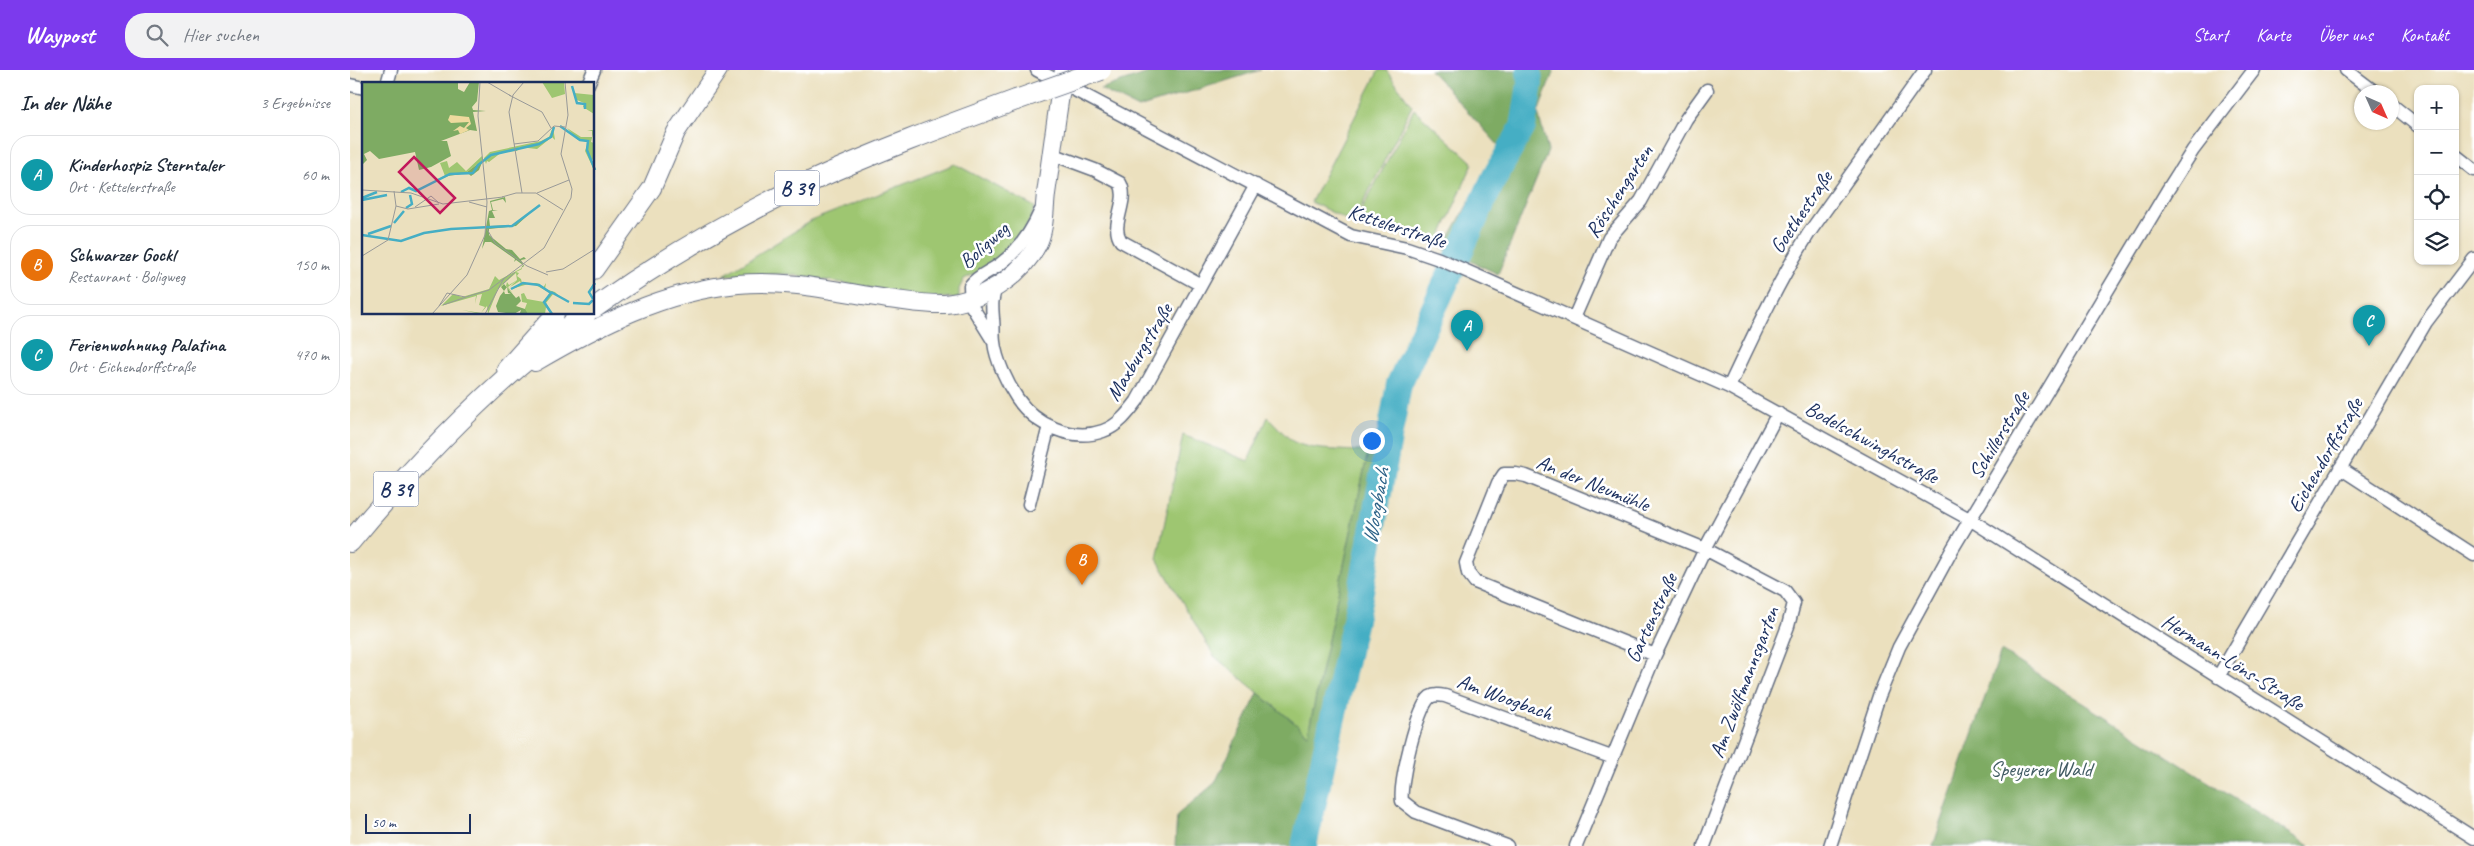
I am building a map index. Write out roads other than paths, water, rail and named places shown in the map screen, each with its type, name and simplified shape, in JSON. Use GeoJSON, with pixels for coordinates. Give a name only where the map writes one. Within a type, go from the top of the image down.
{"type":"FeatureCollection","features":[{"type":"Feature","properties":{"kind":"main road","name":"B 39"},"geometry":{"type":"LineString","coordinates":[[595,307],[662,263],[724,226],[806,184],[928,132],[1101,70]]}},
{"type":"Feature","properties":{"kind":"main road"},"geometry":{"type":"LineString","coordinates":[[595,269],[652,188],[676,132],[714,76]]}},
{"type":"Feature","properties":{"kind":"main road","name":"Boligweg"},"geometry":{"type":"LineString","coordinates":[[969,299],[997,286],[1014,274],[1037,245],[1042,229],[1063,77]]}},
{"type":"Feature","properties":{"kind":"main road"},"geometry":{"type":"LineString","coordinates":[[499,386],[558,348],[618,317],[645,306],[706,289],[739,284],[779,284],[928,304],[955,303],[969,299]]}},
{"type":"Feature","properties":{"kind":"main road"},"geometry":{"type":"LineString","coordinates":[[445,438],[555,315]]}},
{"type":"Feature","properties":{"kind":"main road","name":"B 39"},"geometry":{"type":"LineString","coordinates":[[350,542],[445,438],[499,386],[585,315]]}},
{"type":"Feature","properties":{"kind":"street"},"geometry":{"type":"LineString","coordinates":[[589,82],[594,70]]}},
{"type":"Feature","properties":{"kind":"street","name":"Kettelerstraße"},"geometry":{"type":"LineString","coordinates":[[1036,70],[1063,77],[1351,236],[1407,248],[1439,259],[1730,387],[1754,400]]}},
{"type":"Feature","properties":{"kind":"street","name":"Goethestraße"},"geometry":{"type":"LineString","coordinates":[[1730,387],[1770,298],[1791,260],[1926,70]]}},
{"type":"Feature","properties":{"kind":"street","name":"Schillerstraße"},"geometry":{"type":"LineString","coordinates":[[1830,846],[1889,669],[1925,599],[2193,150],[2254,70]]}},
{"type":"Feature","properties":{"kind":"street"},"geometry":{"type":"LineString","coordinates":[[2346,70],[2366,85]]}},
{"type":"Feature","properties":{"kind":"street","name":"Röschengarten"},"geometry":{"type":"LineString","coordinates":[[1574,318],[1609,238],[1638,205],[1686,119],[1707,90]]}},
{"type":"Feature","properties":{"kind":"street"},"geometry":{"type":"LineString","coordinates":[[2399,111],[2414,123]]}},
{"type":"Feature","properties":{"kind":"street"},"geometry":{"type":"LineString","coordinates":[[1052,154],[1095,170],[1120,183],[1123,194],[1117,229],[1118,237],[1121,241],[1201,285]]}},
{"type":"Feature","properties":{"kind":"street"},"geometry":{"type":"LineString","coordinates":[[2459,158],[2474,170]]}},
{"type":"Feature","properties":{"kind":"street","name":"Maxburgstraße"},"geometry":{"type":"LineString","coordinates":[[998,357],[1018,400],[1031,414],[1049,426],[1065,432],[1093,434],[1105,430],[1127,414],[1137,401],[1256,185]]}},
{"type":"Feature","properties":{"kind":"street","name":"Boligweg"},"geometry":{"type":"LineString","coordinates":[[994,342],[977,317],[969,299],[969,292],[973,282],[1012,255],[1020,246],[1034,226],[1046,199]]}},
{"type":"Feature","properties":{"kind":"street","name":"Eichendorffstraße"},"geometry":{"type":"LineString","coordinates":[[2218,677],[2426,322],[2474,259]]}},
{"type":"Feature","properties":{"kind":"street","name":"Boligweg"},"geometry":{"type":"LineString","coordinates":[[997,286],[991,301],[994,342],[998,357]]}},
{"type":"Feature","properties":{"kind":"street","name":"Bodelschwinghstraße"},"geometry":{"type":"LineString","coordinates":[[1754,400],[1971,520]]}},
{"type":"Feature","properties":{"kind":"street","name":"Gartenstraße"},"geometry":{"type":"LineString","coordinates":[[1576,846],[1655,654],[1705,549],[1778,413]]}},
{"type":"Feature","properties":{"kind":"street"},"geometry":{"type":"LineString","coordinates":[[1029,504],[1049,426]]}},
{"type":"Feature","properties":{"kind":"street"},"geometry":{"type":"LineString","coordinates":[[2340,468],[2474,555]]}},
{"type":"Feature","properties":{"kind":"street","name":"An der Neumühle"},"geometry":{"type":"LineString","coordinates":[[1655,654],[1475,582],[1468,573],[1466,563],[1498,483],[1504,474],[1526,476],[1705,549]]}},
{"type":"Feature","properties":{"kind":"street","name":"Hermann-Löns-Straße"},"geometry":{"type":"LineString","coordinates":[[1971,520],[2474,838]]}},
{"type":"Feature","properties":{"kind":"street","name":"Am Zwölfmannsgarten"},"geometry":{"type":"LineString","coordinates":[[1704,846],[1788,626],[1794,602],[1785,591],[1705,549]]}},
{"type":"Feature","properties":{"kind":"street","name":"Am Woogbach"},"geometry":{"type":"LineString","coordinates":[[1506,846],[1416,812],[1402,801],[1404,779],[1418,717],[1430,697],[1436,695],[1611,757]]}},
{"type":"Feature","properties":{"kind":"waterway","name":"Woogbach"},"geometry":{"type":"LineString","coordinates":[[1304,846],[1359,602],[1399,384],[1494,178],[1523,127],[1530,84],[1529,70]]}},
{"type":"Feature","properties":{"kind":"place","name":"Ferienwohnung Palatina"},"geometry":{"type":"Point","coordinates":[2369,346]}},
{"type":"Feature","properties":{"kind":"place","name":"Kinderhospiz Sterntaler"},"geometry":{"type":"Point","coordinates":[1467,351]}},
{"type":"Feature","properties":{"kind":"place","name":"Schwarzer Gockl"},"geometry":{"type":"Point","coordinates":[1082,585]}},
{"type":"Feature","properties":{"kind":"park label","name":"Speyerer Wald"},"geometry":{"type":"Point","coordinates":[2041,769]}}]}
